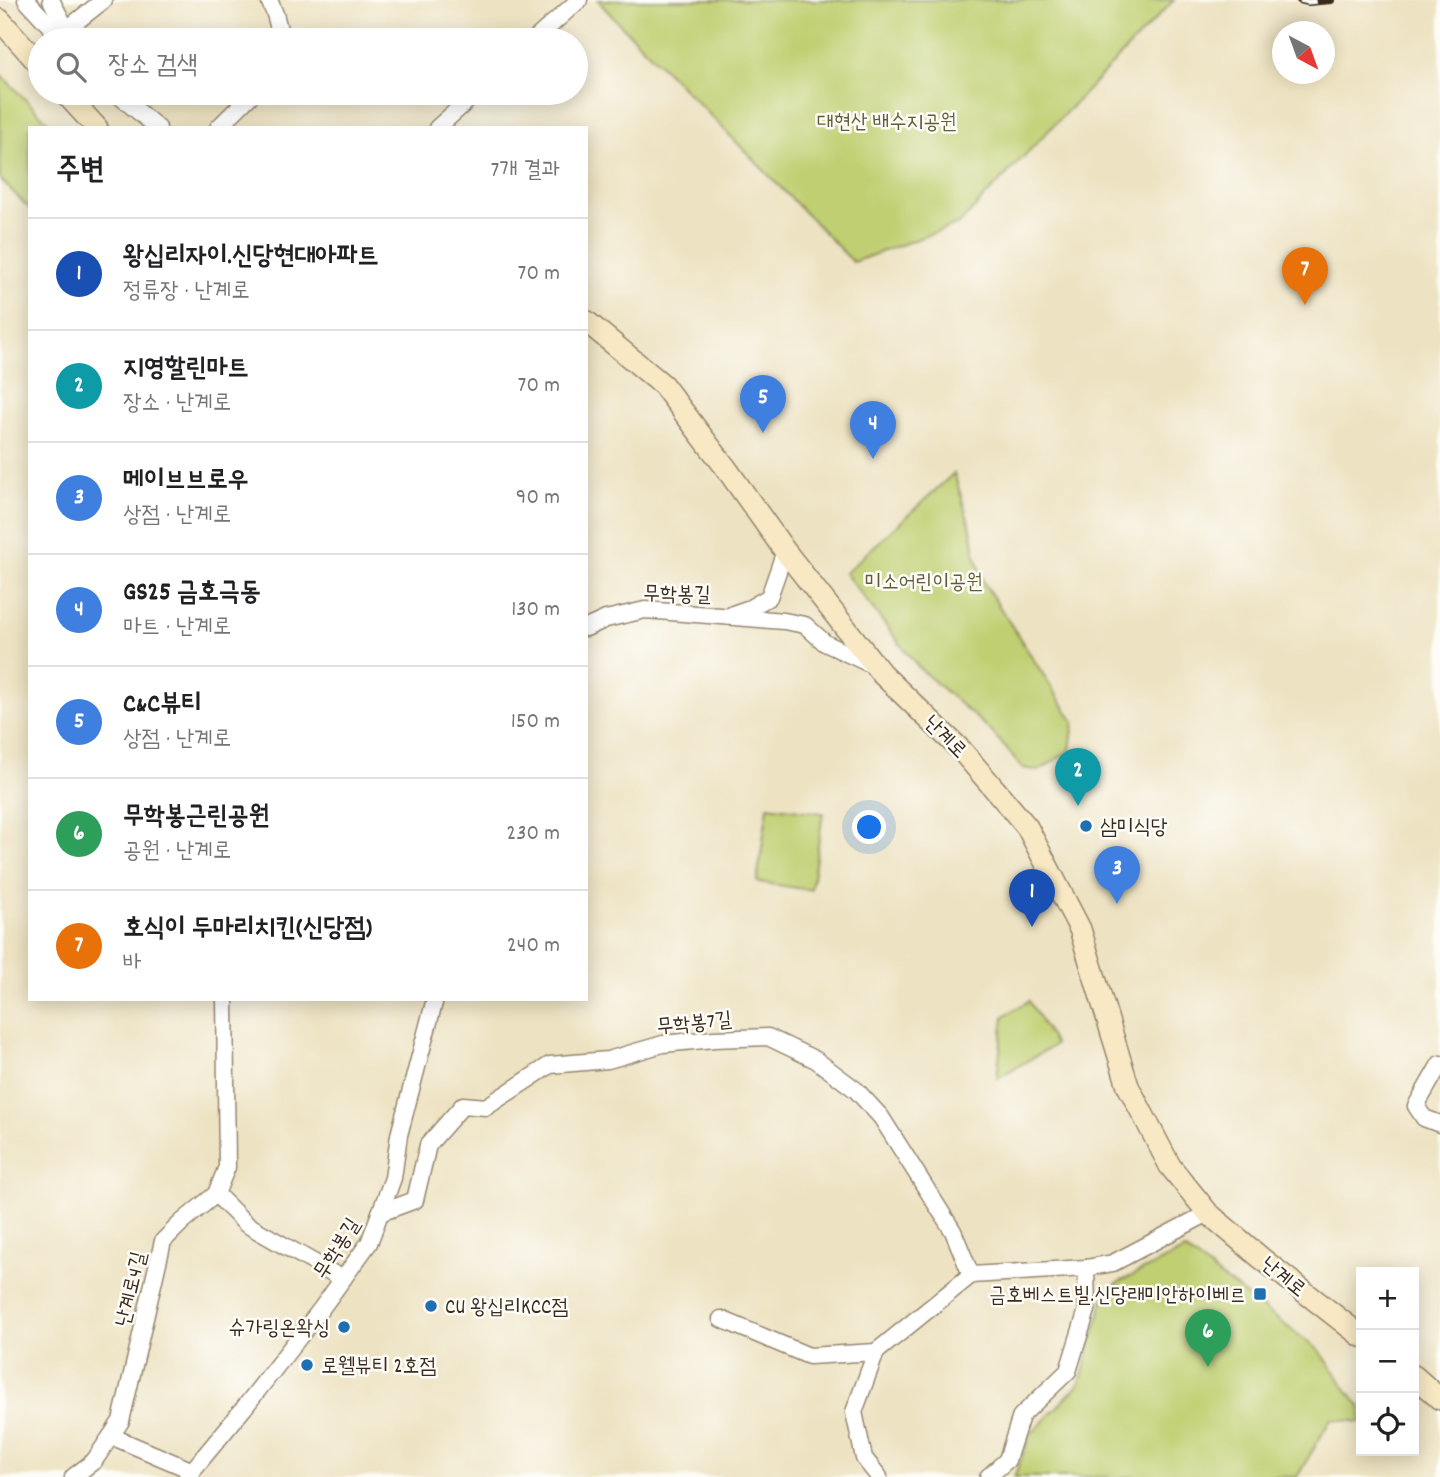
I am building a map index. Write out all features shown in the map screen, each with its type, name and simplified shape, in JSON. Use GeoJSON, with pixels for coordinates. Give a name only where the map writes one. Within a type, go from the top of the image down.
{"type":"FeatureCollection","features":[{"type":"Feature","properties":{"kind":"main road"},"geometry":{"type":"LineString","coordinates":[[0,20],[28,52]]}},
{"type":"Feature","properties":{"kind":"main road"},"geometry":{"type":"LineString","coordinates":[[76,105],[95,126]]}},
{"type":"Feature","properties":{"kind":"main road","name":"난계로"},"geometry":{"type":"LineString","coordinates":[[588,323],[663,385],[785,551],[876,667],[962,751],[1027,827],[1080,929],[1128,1086],[1170,1166],[1208,1213],[1356,1332]]}},
{"type":"Feature","properties":{"kind":"main road"},"geometry":{"type":"LineString","coordinates":[[1419,1380],[1440,1399]]}},
{"type":"Feature","properties":{"kind":"street"},"geometry":{"type":"LineString","coordinates":[[26,0],[58,28]]}},
{"type":"Feature","properties":{"kind":"street"},"geometry":{"type":"LineString","coordinates":[[51,0],[63,28]]}},
{"type":"Feature","properties":{"kind":"street"},"geometry":{"type":"LineString","coordinates":[[75,28],[104,0]]}},
{"type":"Feature","properties":{"kind":"street"},"geometry":{"type":"LineString","coordinates":[[269,0],[279,28]]}},
{"type":"Feature","properties":{"kind":"street"},"geometry":{"type":"LineString","coordinates":[[548,28],[579,0]]}},
{"type":"Feature","properties":{"kind":"street"},"geometry":{"type":"LineString","coordinates":[[130,105],[156,126]]}},
{"type":"Feature","properties":{"kind":"street"},"geometry":{"type":"LineString","coordinates":[[220,126],[241,105]]}},
{"type":"Feature","properties":{"kind":"street"},"geometry":{"type":"LineString","coordinates":[[439,126],[463,105]]}},
{"type":"Feature","properties":{"kind":"street","name":"무학봉길"},"geometry":{"type":"LineString","coordinates":[[727,616],[750,608],[769,597],[785,551]]}},
{"type":"Feature","properties":{"kind":"street","name":"무학봉길"},"geometry":{"type":"LineString","coordinates":[[588,627],[606,619],[645,610],[784,621],[805,625],[825,643],[876,667]]}},
{"type":"Feature","properties":{"kind":"street"},"geometry":{"type":"LineString","coordinates":[[225,1001],[227,1167],[216,1194],[246,1224],[343,1279]]}},
{"type":"Feature","properties":{"kind":"street","name":"무학봉길"},"geometry":{"type":"LineString","coordinates":[[190,1474],[244,1408],[369,1243],[393,1178],[399,1135],[434,1001]]}},
{"type":"Feature","properties":{"kind":"street","name":"무학봉7길"},"geometry":{"type":"LineString","coordinates":[[380,1213],[415,1200],[428,1145],[463,1105],[486,1107],[550,1065],[608,1060],[663,1044],[768,1037],[816,1060],[856,1090],[881,1117],[953,1231],[971,1276]]}},
{"type":"Feature","properties":{"kind":"street"},"geometry":{"type":"LineString","coordinates":[[1440,1064],[1416,1106],[1424,1118],[1440,1124]]}},
{"type":"Feature","properties":{"kind":"street","name":"난계로4길"},"geometry":{"type":"LineString","coordinates":[[73,1477],[94,1461],[121,1421],[163,1241],[181,1222],[216,1194]]}},
{"type":"Feature","properties":{"kind":"street"},"geometry":{"type":"LineString","coordinates":[[880,1477],[864,1458],[854,1412],[876,1352],[971,1276],[1086,1268],[1113,1263],[1208,1213]]}},
{"type":"Feature","properties":{"kind":"street"},"geometry":{"type":"LineString","coordinates":[[988,1477],[1007,1460],[1021,1416],[1068,1371],[1087,1310],[1086,1268]]}},
{"type":"Feature","properties":{"kind":"street"},"geometry":{"type":"LineString","coordinates":[[721,1319],[809,1356],[876,1352]]}},
{"type":"Feature","properties":{"kind":"street"},"geometry":{"type":"LineString","coordinates":[[111,1436],[190,1474]]}},
{"type":"Feature","properties":{"kind":"green space","name":"대현산 배수지공원"},"geometry":{"type":"Polygon","coordinates":[[[598,0],[1174,0],[959,224],[853,262],[598,0]]]}},
{"type":"Feature","properties":{"kind":"green space"},"geometry":{"type":"Polygon","coordinates":[[[0,74],[28,105],[52,126],[28,126],[28,207],[0,179],[0,74]]]}},
{"type":"Feature","properties":{"kind":"green space","name":"미소어린이공원"},"geometry":{"type":"Polygon","coordinates":[[[954,473],[984,583],[1074,722],[1070,750],[1039,771],[1023,768],[991,731],[919,668],[845,573],[954,473]]]}},
{"type":"Feature","properties":{"kind":"green space"},"geometry":{"type":"Polygon","coordinates":[[[768,806],[823,813],[811,890],[757,882],[768,806]]]}},
{"type":"Feature","properties":{"kind":"green space"},"geometry":{"type":"Polygon","coordinates":[[[1029,1001],[1055,1045],[997,1078],[1004,1016],[1029,1001]]]}},
{"type":"Feature","properties":{"kind":"green space"},"geometry":{"type":"Polygon","coordinates":[[[1185,1250],[1320,1351],[1356,1401],[1356,1422],[1331,1419],[1297,1477],[1014,1477],[1031,1434],[1080,1383],[1104,1298],[1117,1283],[1185,1250]]]}},
{"type":"Feature","properties":{"kind":"railway"},"geometry":{"type":"LineString","coordinates":[[1300,0],[1331,0]]}},
{"type":"Feature","properties":{"kind":"place","name":"호식이 두마리치킨(신당점)"},"geometry":{"type":"Point","coordinates":[1305,305]}},
{"type":"Feature","properties":{"kind":"place","name":"C&C뷰티"},"geometry":{"type":"Point","coordinates":[763,433]}},
{"type":"Feature","properties":{"kind":"place","name":"GS25 금호극동"},"geometry":{"type":"Point","coordinates":[873,459]}},
{"type":"Feature","properties":{"kind":"place","name":"지영할린마트"},"geometry":{"type":"Point","coordinates":[1078,806]}},
{"type":"Feature","properties":{"kind":"place","name":"삼미식당"},"geometry":{"type":"Point","coordinates":[1086,826]}},
{"type":"Feature","properties":{"kind":"place","name":"메이브브로우"},"geometry":{"type":"Point","coordinates":[1117,904]}},
{"type":"Feature","properties":{"kind":"place","name":"왕십리자이.신당현대아파트"},"geometry":{"type":"Point","coordinates":[1032,927]}},
{"type":"Feature","properties":{"kind":"place","name":"금호베스트빌.신당래미안하이베르"},"geometry":{"type":"Point","coordinates":[1260,1294]}},
{"type":"Feature","properties":{"kind":"place","name":"CU 왕십리KCC점"},"geometry":{"type":"Point","coordinates":[431,1306]}},
{"type":"Feature","properties":{"kind":"place","name":"슈가링온왁싱"},"geometry":{"type":"Point","coordinates":[344,1327]}},
{"type":"Feature","properties":{"kind":"place","name":"로웰뷰티 2호점"},"geometry":{"type":"Point","coordinates":[307,1365]}},
{"type":"Feature","properties":{"kind":"place","name":"무학봉근린공원"},"geometry":{"type":"Point","coordinates":[1208,1367]}}]}
